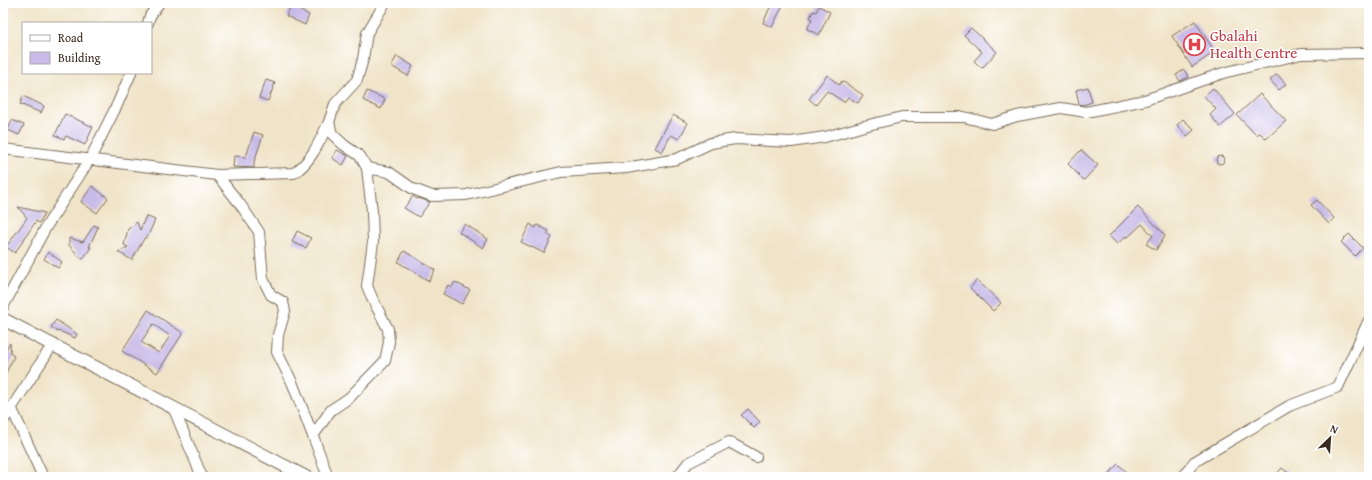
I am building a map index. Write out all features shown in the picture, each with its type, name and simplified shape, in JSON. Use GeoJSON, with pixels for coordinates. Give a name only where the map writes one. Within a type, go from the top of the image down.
{"type":"FeatureCollection","features":[{"type":"Feature","properties":{"kind":"street"},"geometry":{"type":"LineString","coordinates":[[148,22],[150,16],[159,3]]}},
{"type":"Feature","properties":{"kind":"street"},"geometry":{"type":"LineString","coordinates":[[3,149],[217,175],[294,174],[303,168],[314,153],[329,122],[335,104],[357,80],[363,60],[367,33],[385,3]]}},
{"type":"Feature","properties":{"kind":"street"},"geometry":{"type":"LineString","coordinates":[[367,168],[389,172],[413,189],[432,196],[466,195],[561,172],[626,168],[677,159],[711,143],[735,139],[791,142],[825,137],[902,117],[964,117],[992,124],[1017,116],[1061,108],[1086,112],[1144,100],[1223,73],[1301,54],[1369,53]]}},
{"type":"Feature","properties":{"kind":"street"},"geometry":{"type":"LineString","coordinates":[[3,306],[46,227],[90,159],[131,74]]}},
{"type":"Feature","properties":{"kind":"street"},"geometry":{"type":"LineString","coordinates":[[313,436],[332,410],[349,398],[385,360],[388,329],[367,286],[373,242],[372,211],[367,168],[360,156],[344,145],[332,134],[329,122]]}},
{"type":"Feature","properties":{"kind":"street"},"geometry":{"type":"LineString","coordinates":[[217,175],[240,204],[259,232],[263,279],[271,294],[283,302],[284,306],[278,335],[277,352],[292,382],[328,477]]}},
{"type":"Feature","properties":{"kind":"street"},"geometry":{"type":"LineString","coordinates":[[3,319],[306,477]]}},
{"type":"Feature","properties":{"kind":"street"},"geometry":{"type":"LineString","coordinates":[[1183,477],[1194,462],[1289,406],[1338,387],[1369,320]]}},
{"type":"Feature","properties":{"kind":"street"},"geometry":{"type":"LineString","coordinates":[[3,420],[53,344]]}},
{"type":"Feature","properties":{"kind":"street"},"geometry":{"type":"LineString","coordinates":[[11,407],[43,477]]}},
{"type":"Feature","properties":{"kind":"street"},"geometry":{"type":"LineString","coordinates":[[173,407],[202,477]]}},
{"type":"Feature","properties":{"kind":"street"},"geometry":{"type":"LineString","coordinates":[[676,477],[688,463],[729,442],[756,457]]}},
{"type":"Feature","properties":{"kind":"building"},"geometry":{"type":"Polygon","coordinates":[[[772,3],[784,3],[772,27],[763,23],[772,3]]]}},
{"type":"Feature","properties":{"kind":"building"},"geometry":{"type":"Polygon","coordinates":[[[291,6],[309,15],[305,25],[286,16],[291,6]]]}},
{"type":"Feature","properties":{"kind":"building"},"geometry":{"type":"Polygon","coordinates":[[[819,6],[830,12],[819,35],[807,29],[812,19],[810,18],[813,11],[816,12],[819,6]]]}},
{"type":"Feature","properties":{"kind":"building","name":"Gbalahi Health Centre"},"geometry":{"type":"Polygon","coordinates":[[[1195,21],[1215,52],[1192,67],[1172,36],[1195,21]]]}},
{"type":"Feature","properties":{"kind":"building"},"geometry":{"type":"Polygon","coordinates":[[[971,28],[997,52],[982,68],[974,61],[982,52],[964,35],[971,28]]]}},
{"type":"Feature","properties":{"kind":"building"},"geometry":{"type":"Polygon","coordinates":[[[397,56],[413,66],[408,76],[391,66],[397,56]]]}},
{"type":"Feature","properties":{"kind":"building"},"geometry":{"type":"Polygon","coordinates":[[[1184,70],[1189,77],[1180,81],[1176,75],[1184,70]]]}},
{"type":"Feature","properties":{"kind":"building"},"geometry":{"type":"Polygon","coordinates":[[[1277,74],[1286,84],[1279,90],[1270,80],[1277,74]]]}},
{"type":"Feature","properties":{"kind":"building"},"geometry":{"type":"Polygon","coordinates":[[[827,75],[839,85],[842,81],[863,95],[858,103],[848,97],[844,102],[827,91],[816,105],[809,99],[827,75]]]}},
{"type":"Feature","properties":{"kind":"building"},"geometry":{"type":"Polygon","coordinates":[[[266,80],[275,83],[268,101],[259,98],[266,80]]]}},
{"type":"Feature","properties":{"kind":"building"},"geometry":{"type":"Polygon","coordinates":[[[1088,87],[1092,102],[1083,105],[1079,104],[1076,90],[1088,87]]]}},
{"type":"Feature","properties":{"kind":"building"},"geometry":{"type":"Polygon","coordinates":[[[1213,88],[1235,114],[1220,127],[1210,115],[1216,109],[1204,96],[1213,88]]]}},
{"type":"Feature","properties":{"kind":"building"},"geometry":{"type":"Polygon","coordinates":[[[367,91],[385,99],[381,109],[363,100],[367,91]]]}},
{"type":"Feature","properties":{"kind":"building"},"geometry":{"type":"Polygon","coordinates":[[[1260,94],[1286,121],[1266,139],[1260,133],[1256,135],[1237,115],[1260,94]]]}},
{"type":"Feature","properties":{"kind":"building"},"geometry":{"type":"Polygon","coordinates":[[[23,96],[44,106],[41,113],[20,104],[23,96]]]}},
{"type":"Feature","properties":{"kind":"building"},"geometry":{"type":"Polygon","coordinates":[[[65,114],[93,127],[85,145],[66,136],[64,139],[55,135],[65,114]]]}},
{"type":"Feature","properties":{"kind":"building"},"geometry":{"type":"Polygon","coordinates":[[[673,115],[688,123],[679,139],[671,135],[662,152],[655,148],[673,115]]]}},
{"type":"Feature","properties":{"kind":"building"},"geometry":{"type":"Polygon","coordinates":[[[1183,119],[1194,130],[1187,136],[1177,125],[1183,119]]]}},
{"type":"Feature","properties":{"kind":"building"},"geometry":{"type":"Polygon","coordinates":[[[12,120],[24,125],[19,135],[8,130],[12,120]]]}},
{"type":"Feature","properties":{"kind":"building"},"geometry":{"type":"Polygon","coordinates":[[[254,132],[263,135],[254,162],[254,168],[233,167],[234,156],[246,157],[254,132]]]}},
{"type":"Feature","properties":{"kind":"building"},"geometry":{"type":"Polygon","coordinates":[[[337,150],[348,156],[343,165],[332,158],[337,150]]]}},
{"type":"Feature","properties":{"kind":"building"},"geometry":{"type":"Polygon","coordinates":[[[1081,150],[1098,165],[1084,180],[1068,164],[1081,150]]]}},
{"type":"Feature","properties":{"kind":"building"},"geometry":{"type":"Polygon","coordinates":[[[1218,156],[1222,156],[1224,160],[1222,164],[1218,164],[1216,162],[1216,158],[1218,156]]]}},
{"type":"Feature","properties":{"kind":"building"},"geometry":{"type":"Polygon","coordinates":[[[92,186],[108,198],[97,213],[81,202],[92,186]]]}},
{"type":"Feature","properties":{"kind":"building"},"geometry":{"type":"Polygon","coordinates":[[[413,196],[417,199],[430,202],[419,217],[404,208],[413,196]]]}},
{"type":"Feature","properties":{"kind":"building"},"geometry":{"type":"Polygon","coordinates":[[[1317,200],[1334,218],[1329,224],[1311,205],[1317,200]]]}},
{"type":"Feature","properties":{"kind":"building"},"geometry":{"type":"Polygon","coordinates":[[[18,207],[45,213],[39,223],[36,221],[15,253],[6,247],[27,218],[18,207]]]}},
{"type":"Feature","properties":{"kind":"building"},"geometry":{"type":"Polygon","coordinates":[[[1138,207],[1165,235],[1156,250],[1146,244],[1153,236],[1142,224],[1127,238],[1126,236],[1117,244],[1109,236],[1138,207]]]}},
{"type":"Feature","properties":{"kind":"building"},"geometry":{"type":"Polygon","coordinates":[[[146,216],[155,220],[147,238],[145,237],[132,260],[118,252],[128,247],[124,245],[128,229],[137,222],[140,230],[146,216]]]}},
{"type":"Feature","properties":{"kind":"building"},"geometry":{"type":"Polygon","coordinates":[[[465,224],[488,239],[483,248],[459,232],[465,224]]]}},
{"type":"Feature","properties":{"kind":"building"},"geometry":{"type":"Polygon","coordinates":[[[530,224],[536,228],[537,225],[549,231],[547,234],[552,237],[544,253],[521,242],[530,224]]]}},
{"type":"Feature","properties":{"kind":"building"},"geometry":{"type":"Polygon","coordinates":[[[94,225],[98,227],[89,247],[91,247],[83,259],[75,254],[76,253],[69,245],[69,238],[83,242],[94,225]]]}},
{"type":"Feature","properties":{"kind":"building"},"geometry":{"type":"Polygon","coordinates":[[[297,231],[311,238],[306,248],[292,242],[297,231]]]}},
{"type":"Feature","properties":{"kind":"building"},"geometry":{"type":"Polygon","coordinates":[[[1349,234],[1363,248],[1355,256],[1341,242],[1349,234]]]}},
{"type":"Feature","properties":{"kind":"building"},"geometry":{"type":"Polygon","coordinates":[[[404,251],[435,270],[429,281],[398,262],[404,251]]]}},
{"type":"Feature","properties":{"kind":"building"},"geometry":{"type":"Polygon","coordinates":[[[48,252],[62,262],[58,268],[44,259],[48,252]]]}},
{"type":"Feature","properties":{"kind":"building"},"geometry":{"type":"Polygon","coordinates":[[[977,280],[1001,303],[993,311],[970,288],[977,280]]]}},
{"type":"Feature","properties":{"kind":"building"},"geometry":{"type":"Polygon","coordinates":[[[455,282],[470,290],[462,304],[443,294],[448,285],[452,287],[455,282]]]}},
{"type":"Feature","properties":{"kind":"building"},"geometry":{"type":"Polygon","coordinates":[[[148,310],[183,333],[157,373],[122,351],[148,310]],[[153,324],[141,342],[159,353],[170,336],[153,324]]]}},
{"type":"Feature","properties":{"kind":"building"},"geometry":{"type":"Polygon","coordinates":[[[56,320],[77,334],[75,338],[59,331],[58,332],[51,327],[56,320]]]}},
{"type":"Feature","properties":{"kind":"building"},"geometry":{"type":"Polygon","coordinates":[[[10,343],[11,354],[14,356],[3,379],[3,353],[10,343]]]}},
{"type":"Feature","properties":{"kind":"building"},"geometry":{"type":"Polygon","coordinates":[[[748,409],[760,422],[754,428],[741,415],[748,409]]]}},
{"type":"Feature","properties":{"kind":"building"},"geometry":{"type":"Polygon","coordinates":[[[1118,464],[1132,477],[1106,477],[1118,464]]]}},
{"type":"Feature","properties":{"kind":"building"},"geometry":{"type":"Polygon","coordinates":[[[1282,468],[1293,477],[1274,477],[1282,468]]]}},
{"type":"Feature","properties":{"kind":"place","name":"Gbalahi Health Centre"},"geometry":{"type":"Point","coordinates":[1194,44]}}]}
